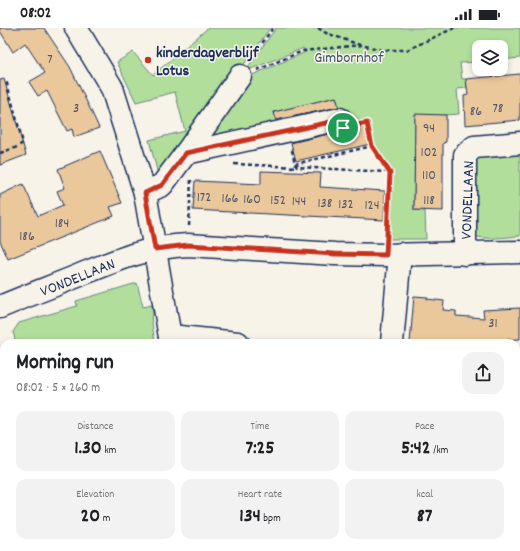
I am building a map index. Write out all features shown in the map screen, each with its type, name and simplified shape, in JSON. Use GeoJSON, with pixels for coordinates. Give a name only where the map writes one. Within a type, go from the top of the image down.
{"type":"FeatureCollection","features":[{"type":"Feature","properties":{"kind":"street"},"geometry":{"type":"LineString","coordinates":[[76,28],[112,88],[145,193],[171,339]]}},
{"type":"Feature","properties":{"kind":"street"},"geometry":{"type":"LineString","coordinates":[[145,193],[162,185],[240,76]]}},
{"type":"Feature","properties":{"kind":"street"},"geometry":{"type":"LineString","coordinates":[[186,153],[340,120]]}},
{"type":"Feature","properties":{"kind":"street","name":"VONDELLAAN"},"geometry":{"type":"LineString","coordinates":[[465,254],[465,155],[474,147],[520,143]]}},
{"type":"Feature","properties":{"kind":"street","name":"VONDELLAAN"},"geometry":{"type":"LineString","coordinates":[[0,307],[128,256],[155,249],[188,245],[335,254],[465,254],[520,252]]}},
{"type":"Feature","properties":{"kind":"street"},"geometry":{"type":"LineString","coordinates":[[392,339],[393,254]]}},
{"type":"Feature","properties":{"kind":"path"},"geometry":{"type":"LineString","coordinates":[[240,76],[246,65],[273,28]]}},
{"type":"Feature","properties":{"kind":"path"},"geometry":{"type":"LineString","coordinates":[[318,28],[326,33],[361,45],[383,50],[407,50],[454,28]]}},
{"type":"Feature","properties":{"kind":"path"},"geometry":{"type":"LineString","coordinates":[[240,76],[303,51],[361,45]]}},
{"type":"Feature","properties":{"kind":"path"},"geometry":{"type":"LineString","coordinates":[[0,153],[16,148],[24,143],[6,80]]}},
{"type":"Feature","properties":{"kind":"path"},"geometry":{"type":"LineString","coordinates":[[340,120],[343,128],[367,123],[372,146],[389,172],[393,254]]}},
{"type":"Feature","properties":{"kind":"path"},"geometry":{"type":"LineString","coordinates":[[287,131],[297,167]]}},
{"type":"Feature","properties":{"kind":"path"},"geometry":{"type":"LineString","coordinates":[[295,164],[372,146]]}},
{"type":"Feature","properties":{"kind":"path"},"geometry":{"type":"LineString","coordinates":[[230,164],[389,172]]}},
{"type":"Feature","properties":{"kind":"path"},"geometry":{"type":"LineString","coordinates":[[188,245],[191,177]]}},
{"type":"Feature","properties":{"kind":"green space"},"geometry":{"type":"Polygon","coordinates":[[[208,28],[270,28],[160,182],[149,140],[185,131],[175,92],[136,102],[117,62],[133,52],[153,75],[208,28]]]}},
{"type":"Feature","properties":{"kind":"green space","name":"Gimbornhof"},"geometry":{"type":"Polygon","coordinates":[[[276,28],[520,28],[520,58],[508,59],[508,40],[472,40],[472,62],[460,63],[462,79],[466,79],[467,88],[457,89],[459,114],[415,115],[414,210],[425,211],[426,239],[389,239],[392,173],[374,147],[368,122],[343,128],[336,97],[274,112],[277,127],[195,146],[245,78],[306,52],[303,48],[251,69],[248,67],[276,28]]]}},
{"type":"Feature","properties":{"kind":"green space"},"geometry":{"type":"Polygon","coordinates":[[[520,152],[520,236],[483,238],[471,235],[473,157],[520,152]]]}},
{"type":"Feature","properties":{"kind":"green space"},"geometry":{"type":"Polygon","coordinates":[[[137,283],[143,307],[152,305],[153,315],[151,316],[154,339],[15,339],[13,332],[19,323],[77,306],[76,301],[137,283]]]}},
{"type":"Feature","properties":{"kind":"building"},"geometry":{"type":"Polygon","coordinates":[[[0,28],[44,28],[70,67],[99,128],[74,137],[72,129],[67,131],[47,91],[38,96],[29,82],[45,73],[25,43],[13,52],[0,31],[0,28]]]}},
{"type":"Feature","properties":{"kind":"building"},"geometry":{"type":"Polygon","coordinates":[[[520,74],[520,120],[465,125],[464,96],[468,95],[466,79],[520,74]]]}},
{"type":"Feature","properties":{"kind":"building"},"geometry":{"type":"Polygon","coordinates":[[[4,79],[26,155],[0,165],[0,80],[4,79]]]}},
{"type":"Feature","properties":{"kind":"building"},"geometry":{"type":"Polygon","coordinates":[[[336,97],[339,107],[276,120],[274,112],[336,97]]]}},
{"type":"Feature","properties":{"kind":"building"},"geometry":{"type":"Polygon","coordinates":[[[415,114],[446,115],[446,142],[443,143],[443,211],[414,210],[415,114]]]}},
{"type":"Feature","properties":{"kind":"building"},"geometry":{"type":"Polygon","coordinates":[[[366,125],[370,144],[296,161],[291,143],[366,125]]]}},
{"type":"Feature","properties":{"kind":"building"},"geometry":{"type":"Polygon","coordinates":[[[100,151],[122,203],[110,207],[114,216],[8,259],[0,241],[0,195],[23,184],[38,216],[63,205],[57,191],[65,188],[58,169],[100,151]]]}},
{"type":"Feature","properties":{"kind":"building"},"geometry":{"type":"Polygon","coordinates":[[[261,171],[321,173],[320,187],[385,191],[384,220],[193,210],[195,181],[261,184],[261,171]]]}},
{"type":"Feature","properties":{"kind":"building"},"geometry":{"type":"Polygon","coordinates":[[[414,296],[444,301],[443,310],[456,311],[456,316],[484,318],[483,310],[520,308],[520,339],[410,339],[414,296]]]}},
{"type":"Feature","properties":{"kind":"place","name":"kinderdagverblijf Lotus"},"geometry":{"type":"Point","coordinates":[148,60]}},
{"type":"Feature","properties":{"kind":"route"},"geometry":{"type":"LineString","coordinates":[[340,120],[343,128],[367,123],[372,146],[390,173],[386,255],[335,254],[188,245],[155,249],[145,193],[162,185],[186,153],[340,120]]}}]}
